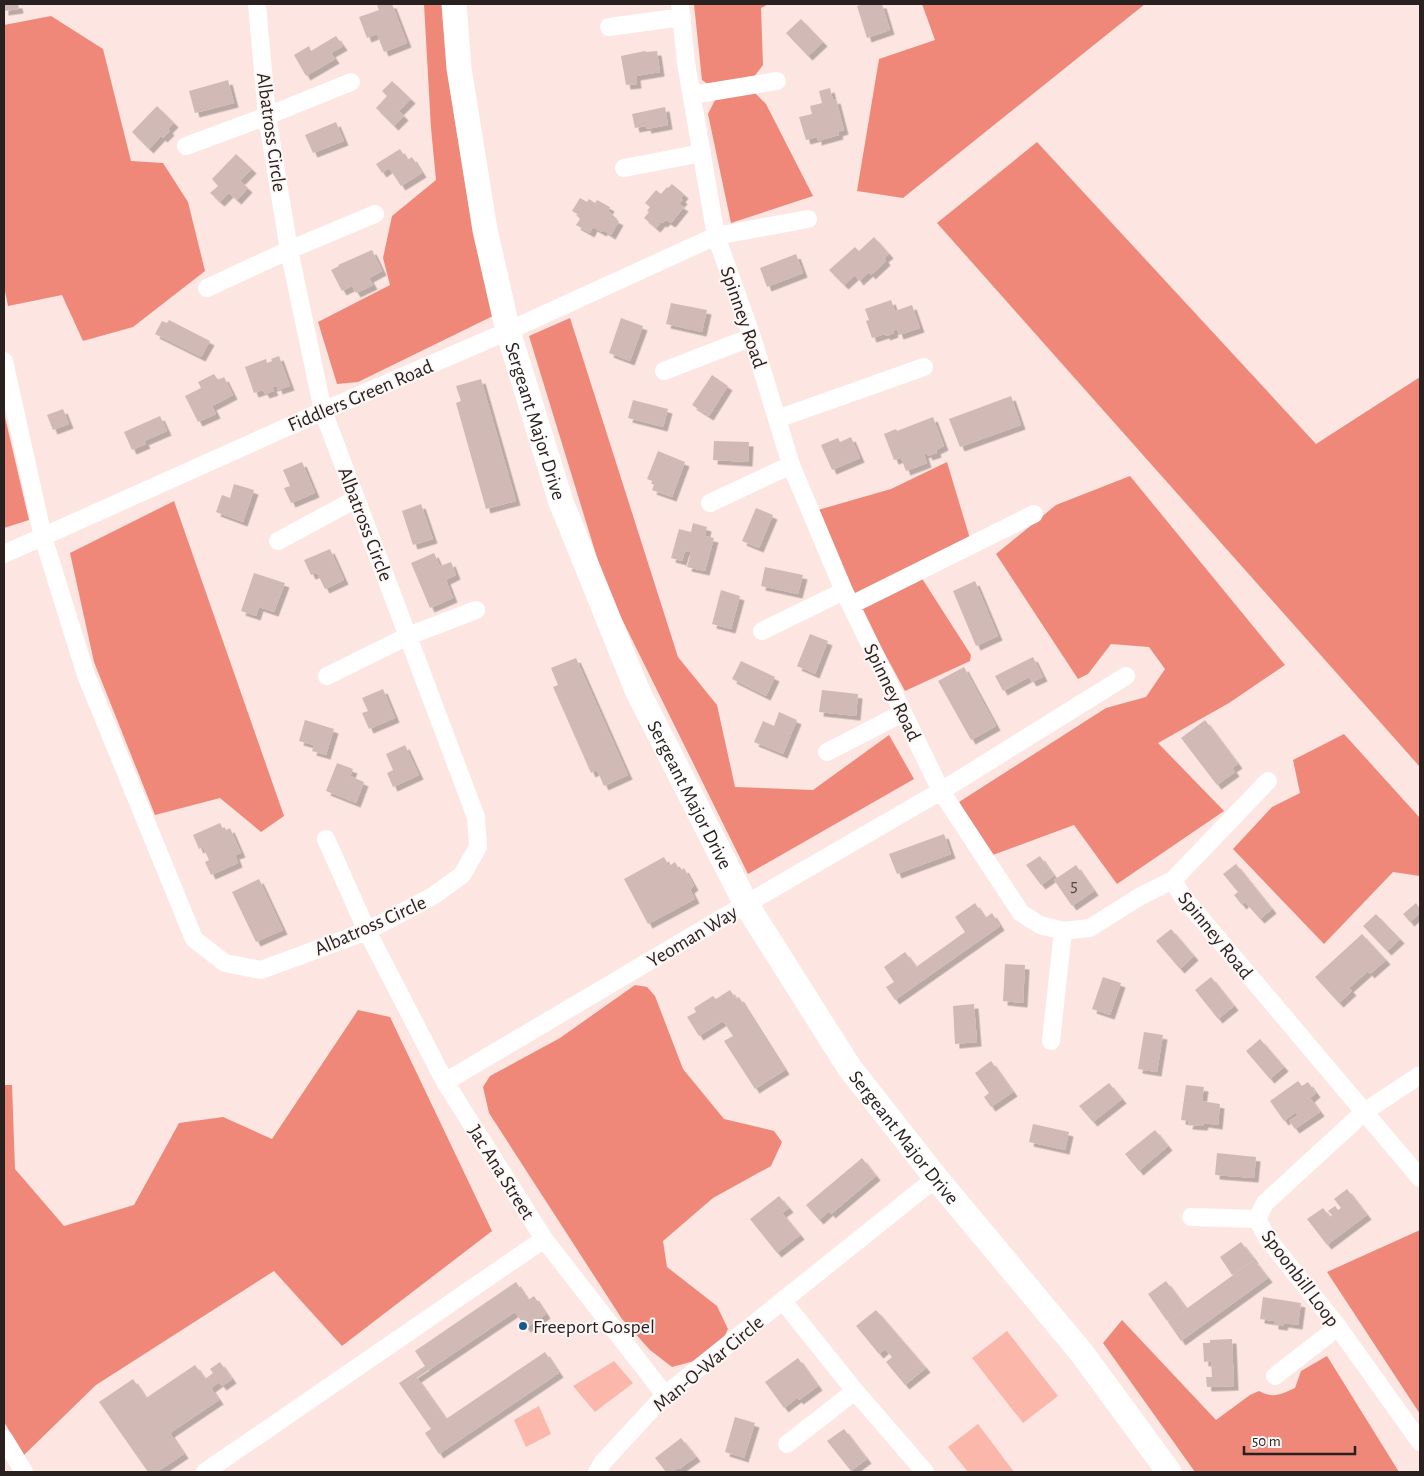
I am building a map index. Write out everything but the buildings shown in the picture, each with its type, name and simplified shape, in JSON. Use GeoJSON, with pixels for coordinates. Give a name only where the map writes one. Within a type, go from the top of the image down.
{"type":"FeatureCollection","features":[{"type":"Feature","properties":{"kind":"street","name":"Albatross Circle"},"geometry":{"type":"LineString","coordinates":[[4,362],[43,537],[86,675],[194,939],[225,963],[261,970],[367,931],[434,896],[462,875],[478,847],[476,817],[323,411],[289,250],[268,116],[257,4]]}},
{"type":"Feature","properties":{"kind":"street","name":"Sergeant Major Drive"},"geometry":{"type":"LineString","coordinates":[[454,4],[460,68],[485,230],[508,331],[562,502],[637,690],[746,904],[849,1067],[936,1178],[1081,1352],[1169,1472]]}},
{"type":"Feature","properties":{"kind":"street"},"geometry":{"type":"LineString","coordinates":[[609,26],[681,10]]}},
{"type":"Feature","properties":{"kind":"street","name":"Spinney Road"},"geometry":{"type":"LineString","coordinates":[[681,10],[686,63],[716,236],[752,337],[791,465],[847,598],[940,791],[1022,913],[1040,925],[1063,931],[1090,928],[1139,897],[1172,880],[1182,896],[1420,1178]]}},
{"type":"Feature","properties":{"kind":"street"},"geometry":{"type":"LineString","coordinates":[[692,95],[777,81]]}},
{"type":"Feature","properties":{"kind":"street"},"geometry":{"type":"LineString","coordinates":[[186,146],[268,116],[351,82]]}},
{"type":"Feature","properties":{"kind":"street"},"geometry":{"type":"LineString","coordinates":[[624,168],[702,153]]}},
{"type":"Feature","properties":{"kind":"street"},"geometry":{"type":"LineString","coordinates":[[207,288],[289,250],[375,214]]}},
{"type":"Feature","properties":{"kind":"street","name":"Fiddlers Green Road"},"geometry":{"type":"LineString","coordinates":[[4,554],[323,411],[508,331],[716,236],[808,219]]}},
{"type":"Feature","properties":{"kind":"street"},"geometry":{"type":"LineString","coordinates":[[664,371],[752,337]]}},
{"type":"Feature","properties":{"kind":"street"},"geometry":{"type":"LineString","coordinates":[[777,419],[924,367]]}},
{"type":"Feature","properties":{"kind":"street"},"geometry":{"type":"LineString","coordinates":[[710,503],[791,465]]}},
{"type":"Feature","properties":{"kind":"street"},"geometry":{"type":"LineString","coordinates":[[278,541],[356,499]]}},
{"type":"Feature","properties":{"kind":"street"},"geometry":{"type":"LineString","coordinates":[[762,630],[847,598],[1034,514]]}},
{"type":"Feature","properties":{"kind":"street"},"geometry":{"type":"LineString","coordinates":[[326,676],[408,636],[476,610]]}},
{"type":"Feature","properties":{"kind":"street","name":"Yeoman Way"},"geometry":{"type":"LineString","coordinates":[[445,1082],[940,791],[1126,676]]}},
{"type":"Feature","properties":{"kind":"street"},"geometry":{"type":"LineString","coordinates":[[827,752],[903,713]]}},
{"type":"Feature","properties":{"kind":"street"},"geometry":{"type":"LineString","coordinates":[[1172,880],[1268,781]]}},
{"type":"Feature","properties":{"kind":"street","name":"Jac Ana Street"},"geometry":{"type":"LineString","coordinates":[[326,839],[367,931],[445,1082],[544,1239],[664,1395]]}},
{"type":"Feature","properties":{"kind":"street"},"geometry":{"type":"LineString","coordinates":[[1051,1040],[1063,931]]}},
{"type":"Feature","properties":{"kind":"street","name":"Spoonbill Loop"},"geometry":{"type":"LineString","coordinates":[[1420,1076],[1364,1112],[1265,1203],[1257,1219],[1268,1239],[1338,1327],[1420,1442]]}},
{"type":"Feature","properties":{"kind":"street","name":"Man-O-War Circle"},"geometry":{"type":"LineString","coordinates":[[597,1472],[603,1462],[664,1395],[936,1178]]}},
{"type":"Feature","properties":{"kind":"street"},"geometry":{"type":"LineString","coordinates":[[1191,1216],[1257,1219]]}},
{"type":"Feature","properties":{"kind":"street"},"geometry":{"type":"LineString","coordinates":[[205,1472],[544,1239]]}},
{"type":"Feature","properties":{"kind":"street","name":"Man-O-War Circle"},"geometry":{"type":"LineString","coordinates":[[783,1301],[925,1472]]}},
{"type":"Feature","properties":{"kind":"street"},"geometry":{"type":"LineString","coordinates":[[1274,1376],[1338,1327]]}},
{"type":"Feature","properties":{"kind":"street"},"geometry":{"type":"LineString","coordinates":[[787,1444],[855,1390]]}},
{"type":"Feature","properties":{"kind":"street"},"geometry":{"type":"LineString","coordinates":[[4,1440],[24,1472]]}},
{"type":"Feature","properties":{"kind":"shaded area"},"geometry":{"type":"Polygon","coordinates":[[[424,4],[445,4],[497,314],[358,382],[337,384],[318,322],[390,285],[383,258],[392,216],[436,180],[424,4]]]}},
{"type":"Feature","properties":{"kind":"shaded area"},"geometry":{"type":"Polygon","coordinates":[[[694,4],[768,4],[761,8],[763,65],[753,78],[709,85],[702,80],[694,4]]]}},
{"type":"Feature","properties":{"kind":"shaded area"},"geometry":{"type":"Polygon","coordinates":[[[922,4],[1145,4],[903,198],[857,191],[879,59],[935,40],[922,4]]]}},
{"type":"Feature","properties":{"kind":"shaded area"},"geometry":{"type":"Polygon","coordinates":[[[51,16],[103,49],[131,161],[163,163],[188,202],[205,271],[133,327],[83,341],[62,295],[8,306],[4,286],[4,25],[51,16]]]}},
{"type":"Feature","properties":{"kind":"shaded area"},"geometry":{"type":"Polygon","coordinates":[[[754,92],[766,104],[813,196],[731,223],[708,114],[715,100],[754,92]]]}},
{"type":"Feature","properties":{"kind":"shaded area"},"geometry":{"type":"Polygon","coordinates":[[[1037,142],[1316,444],[1420,377],[1420,767],[937,223],[1037,142]]]}},
{"type":"Feature","properties":{"kind":"shaded area"},"geometry":{"type":"Polygon","coordinates":[[[570,318],[678,657],[717,705],[735,787],[813,790],[889,735],[914,779],[748,874],[606,587],[529,336],[570,318]]]}},
{"type":"Feature","properties":{"kind":"shaded area"},"geometry":{"type":"Polygon","coordinates":[[[4,413],[29,520],[4,528],[4,413]]]}},
{"type":"Feature","properties":{"kind":"shaded area"},"geometry":{"type":"Polygon","coordinates":[[[947,462],[971,542],[914,566],[971,655],[970,661],[905,691],[841,573],[818,510],[891,489],[947,462]]]}},
{"type":"Feature","properties":{"kind":"shaded area"},"geometry":{"type":"Polygon","coordinates":[[[1130,476],[1285,665],[1229,703],[1158,743],[1224,811],[1117,884],[1074,825],[990,856],[959,802],[1106,708],[1146,697],[1165,669],[1149,647],[1111,644],[1088,674],[1078,679],[996,554],[1056,505],[1130,476]]]}},
{"type":"Feature","properties":{"kind":"shaded area"},"geometry":{"type":"Polygon","coordinates":[[[174,501],[284,816],[261,832],[220,798],[155,815],[94,662],[70,553],[174,501]]]}},
{"type":"Feature","properties":{"kind":"shaded area"},"geometry":{"type":"Polygon","coordinates":[[[1344,734],[1420,818],[1420,876],[1393,872],[1324,944],[1233,849],[1272,807],[1300,793],[1293,760],[1344,734]]]}},
{"type":"Feature","properties":{"kind":"shaded area"},"geometry":{"type":"Polygon","coordinates":[[[635,985],[647,987],[655,996],[683,1069],[724,1119],[774,1131],[782,1142],[771,1166],[713,1198],[663,1241],[667,1267],[717,1306],[728,1329],[722,1341],[698,1360],[672,1367],[650,1350],[622,1319],[489,1113],[483,1087],[490,1076],[560,1038],[635,985]]]}},
{"type":"Feature","properties":{"kind":"shaded area"},"geometry":{"type":"Polygon","coordinates":[[[358,1010],[390,1017],[492,1231],[342,1346],[274,1271],[96,1385],[24,1455],[4,1422],[4,1085],[12,1085],[15,1169],[64,1226],[134,1205],[179,1123],[223,1117],[272,1139],[358,1010]]]}},
{"type":"Feature","properties":{"kind":"shaded area"},"geometry":{"type":"Polygon","coordinates":[[[1420,1230],[1420,1414],[1327,1272],[1420,1230]]]}},
{"type":"Feature","properties":{"kind":"shaded area"},"geometry":{"type":"Polygon","coordinates":[[[1122,1320],[1216,1420],[1250,1395],[1259,1391],[1273,1395],[1295,1388],[1301,1371],[1327,1356],[1399,1472],[1195,1472],[1103,1343],[1122,1320]]]}},
{"type":"Feature","properties":{"kind":"shaded area"},"geometry":{"type":"Polygon","coordinates":[[[1007,1331],[1058,1396],[1023,1423],[972,1358],[1007,1331]]]}},
{"type":"Feature","properties":{"kind":"shaded area"},"geometry":{"type":"Polygon","coordinates":[[[614,1361],[633,1383],[595,1412],[573,1386],[614,1361]]]}},
{"type":"Feature","properties":{"kind":"shaded area"},"geometry":{"type":"Polygon","coordinates":[[[539,1406],[551,1434],[526,1447],[514,1420],[539,1406]]]}},
{"type":"Feature","properties":{"kind":"shaded area"},"geometry":{"type":"Polygon","coordinates":[[[978,1424],[1014,1472],[968,1472],[948,1447],[978,1424]]]}},
{"type":"Feature","properties":{"kind":"place","name":"Freeport Gospel"},"geometry":{"type":"Point","coordinates":[523,1326]}}]}
